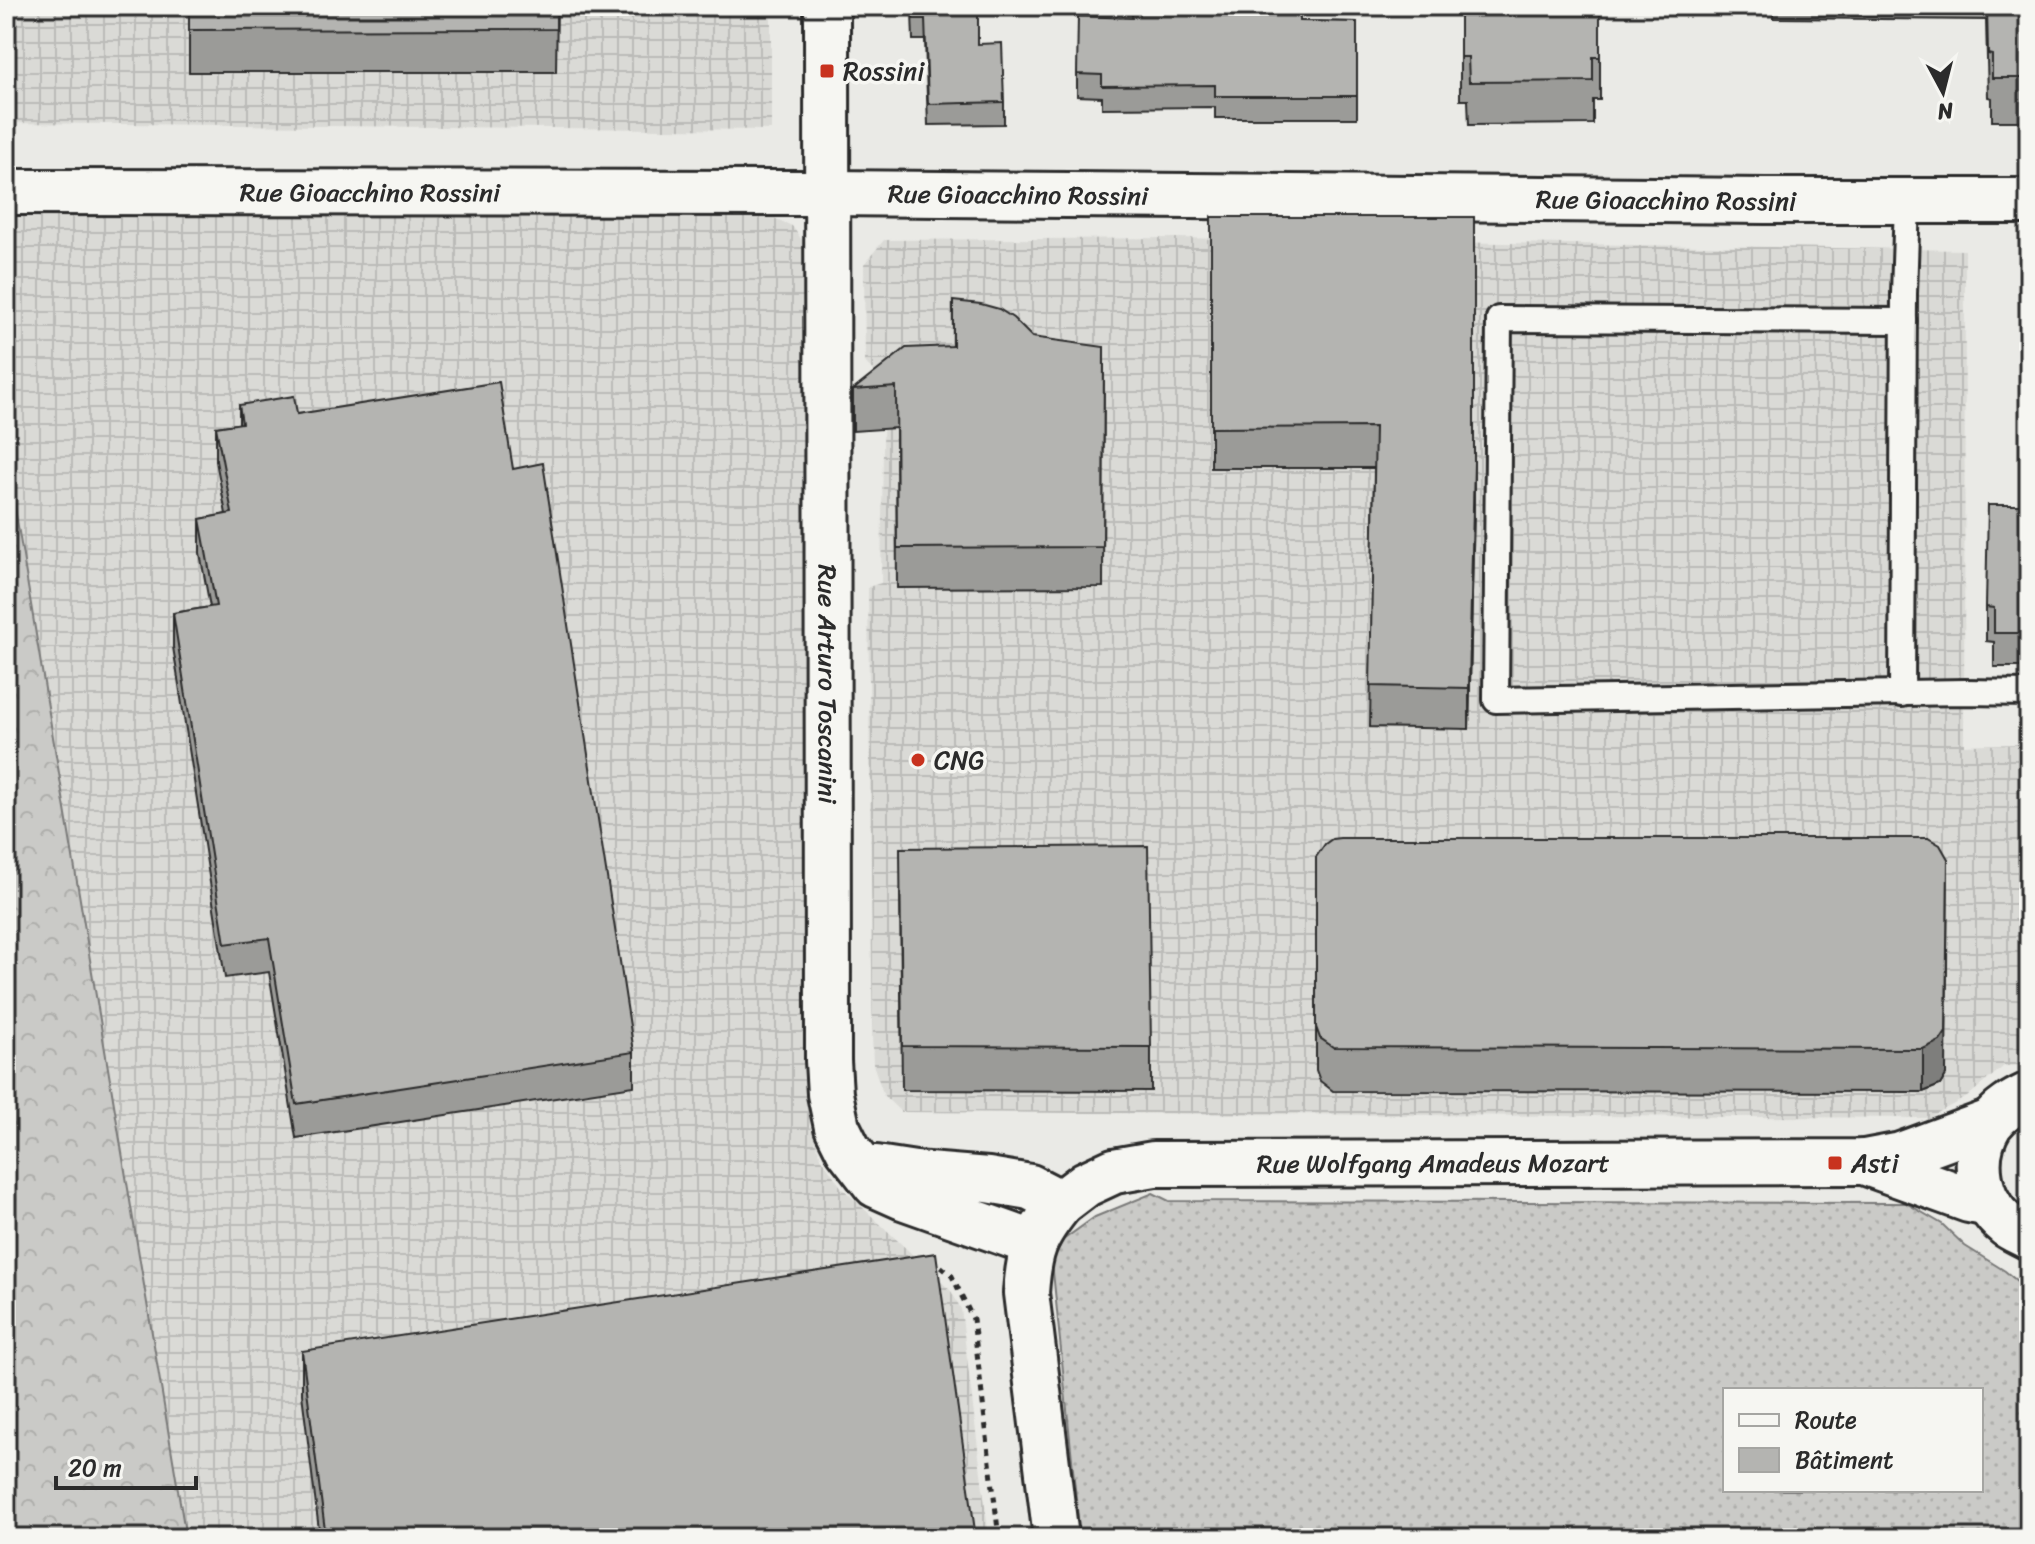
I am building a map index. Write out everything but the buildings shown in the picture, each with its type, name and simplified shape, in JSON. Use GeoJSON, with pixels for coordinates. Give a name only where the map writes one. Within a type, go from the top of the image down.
{"type":"FeatureCollection","features":[{"type":"Feature","properties":{"kind":"street","name":"Rue Arturo Toscanini"},"geometry":{"type":"LineString","coordinates":[[827,6],[830,1094],[837,1127],[848,1149],[876,1185],[1033,1243]]}},
{"type":"Feature","properties":{"kind":"street","name":"Rue Gioacchino Rossini"},"geometry":{"type":"LineString","coordinates":[[6,192],[828,193],[2029,201]]}},
{"type":"Feature","properties":{"kind":"street","name":"Rue Wolfgang Amadeus Mozart"},"geometry":{"type":"LineString","coordinates":[[1033,1243],[1061,1203],[1086,1184],[1114,1171],[1154,1164],[1864,1162],[1901,1155],[1991,1122],[2010,1104],[2029,1095]]}},
{"type":"Feature","properties":{"kind":"street"},"geometry":{"type":"LineString","coordinates":[[1991,1122],[1981,1142],[1978,1163],[1981,1185],[1989,1204],[2006,1224],[2029,1237]]}},
{"type":"Feature","properties":{"kind":"street","name":"Rue Wolfgang Amadeus Mozart"},"geometry":{"type":"LineString","coordinates":[[1864,1162],[1969,1200],[1989,1204]]}},
{"type":"Feature","properties":{"kind":"street"},"geometry":{"type":"LineString","coordinates":[[862,1166],[1030,1187],[1061,1203]]}},
{"type":"Feature","properties":{"kind":"street"},"geometry":{"type":"LineString","coordinates":[[1033,1243],[1026,1293],[1056,1538]]}},
{"type":"Feature","properties":{"kind":"lane"},"geometry":{"type":"LineString","coordinates":[[1902,694],[1907,202]]}},
{"type":"Feature","properties":{"kind":"lane"},"geometry":{"type":"LineString","coordinates":[[1904,321],[1499,319],[1496,700],[2029,693]]}},
{"type":"Feature","properties":{"kind":"path"},"geometry":{"type":"LineString","coordinates":[[926,1254],[952,1276],[973,1319],[999,1538]]}},
{"type":"Feature","properties":{"kind":"shaded area"},"geometry":{"type":"Polygon","coordinates":[[[6,6],[771,6],[771,130],[6,123],[6,6]]]}},
{"type":"Feature","properties":{"kind":"shaded area"},"geometry":{"type":"Polygon","coordinates":[[[6,215],[772,217],[792,226],[804,243],[808,261],[810,1126],[821,1157],[841,1187],[951,1291],[961,1309],[989,1538],[175,1538],[6,466],[6,215]]]}},
{"type":"Feature","properties":{"kind":"shaded area"},"geometry":{"type":"Polygon","coordinates":[[[1173,238],[1965,250],[1964,745],[2029,744],[2029,1065],[2004,1066],[1967,1097],[1928,1118],[901,1112],[884,1096],[873,1064],[868,587],[881,583],[884,383],[865,362],[864,264],[884,240],[1173,238]]]}},
{"type":"Feature","properties":{"kind":"green space"},"geometry":{"type":"Polygon","coordinates":[[[6,454],[186,1538],[6,1538],[6,454]]]}},
{"type":"Feature","properties":{"kind":"green space"},"geometry":{"type":"Polygon","coordinates":[[[1153,1193],[1169,1201],[1906,1203],[1942,1224],[1965,1246],[2005,1271],[2029,1291],[2029,1538],[1080,1538],[1052,1262],[1063,1240],[1095,1217],[1153,1193]]]}},
{"type":"Feature","properties":{"kind":"place","name":"Rossini"},"geometry":{"type":"Point","coordinates":[827,71]}},
{"type":"Feature","properties":{"kind":"place","name":"CNG"},"geometry":{"type":"Point","coordinates":[918,760]}},
{"type":"Feature","properties":{"kind":"place","name":"Asti"},"geometry":{"type":"Point","coordinates":[1835,1163]}}]}
